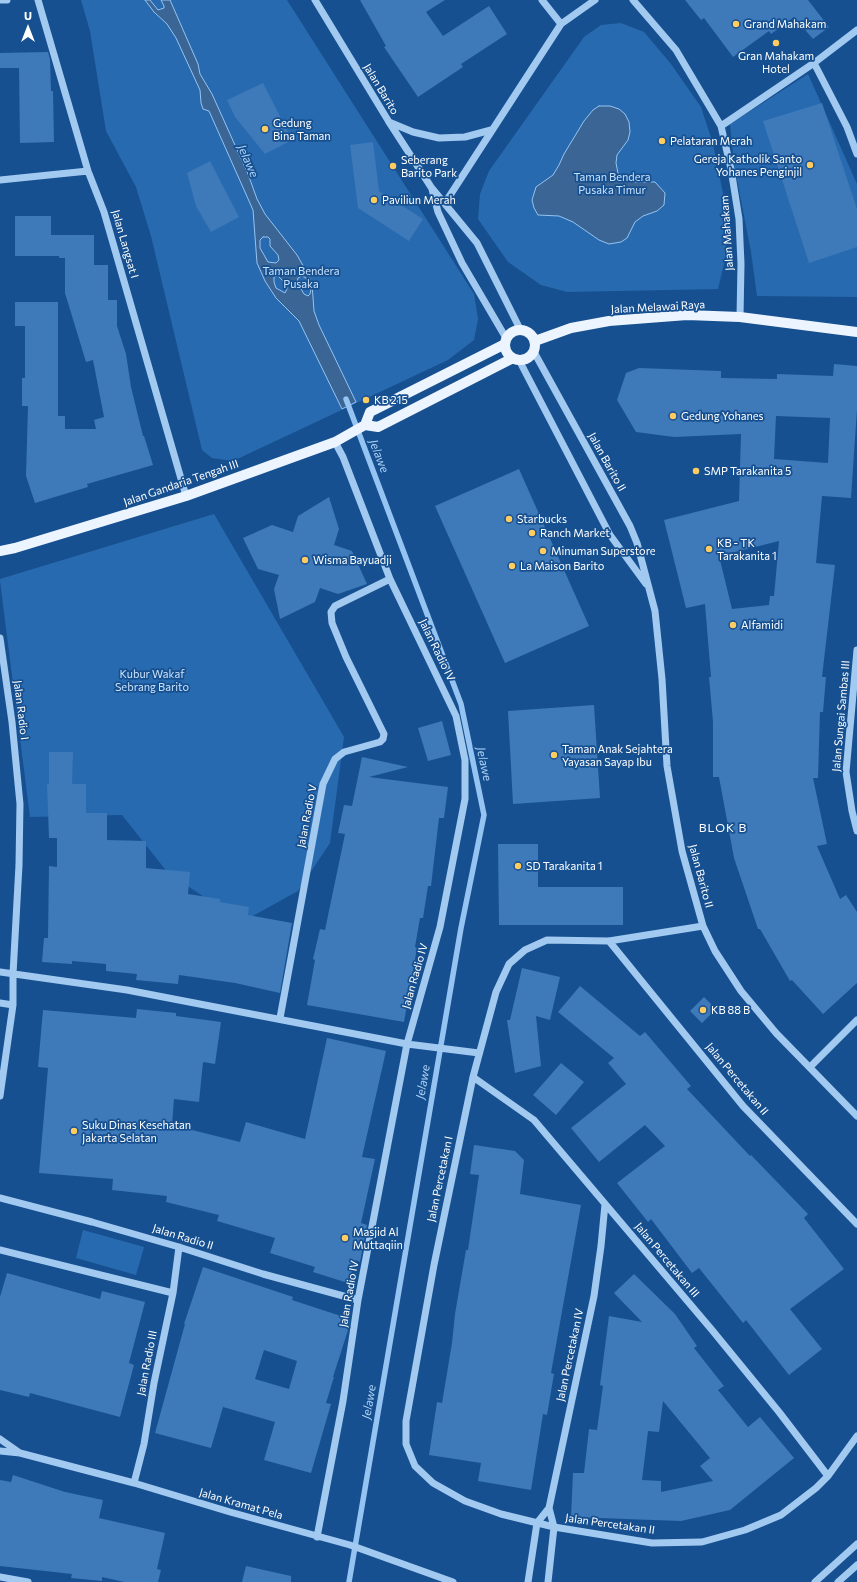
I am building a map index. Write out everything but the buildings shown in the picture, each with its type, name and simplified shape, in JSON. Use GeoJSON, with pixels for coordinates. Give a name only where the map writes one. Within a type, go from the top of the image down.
{"type":"FeatureCollection","features":[{"type":"Feature","properties":{"kind":"main road","name":"Jalan Melawai Raya"},"geometry":{"type":"LineString","coordinates":[[535,341],[571,328],[609,321],[687,315],[740,317],[857,332]]}},
{"type":"Feature","properties":{"kind":"main road"},"geometry":{"type":"LineString","coordinates":[[520,329],[530,333],[535,341],[534,352],[530,357],[516,359],[505,350],[505,341],[509,334],[514,330],[520,329]]}},
{"type":"Feature","properties":{"kind":"main road"},"geometry":{"type":"LineString","coordinates":[[363,427],[370,412],[505,341]]}},
{"type":"Feature","properties":{"kind":"main road","name":"Jalan Gandaria Tengah III"},"geometry":{"type":"LineString","coordinates":[[0,551],[15,548],[186,496],[335,442],[363,427],[378,427],[516,359]]}},
{"type":"Feature","properties":{"kind":"street"},"geometry":{"type":"LineString","coordinates":[[0,0],[7,0]]}},
{"type":"Feature","properties":{"kind":"street","name":"Jalan Langsat I"},"geometry":{"type":"LineString","coordinates":[[38,0],[88,171],[104,212],[186,496]]}},
{"type":"Feature","properties":{"kind":"street","name":"Jalan Barito"},"geometry":{"type":"LineString","coordinates":[[315,0],[388,122],[431,187],[477,243],[520,329]]}},
{"type":"Feature","properties":{"kind":"street"},"geometry":{"type":"LineString","coordinates":[[542,0],[561,24]]}},
{"type":"Feature","properties":{"kind":"street"},"geometry":{"type":"LineString","coordinates":[[445,203],[561,24],[594,0]]}},
{"type":"Feature","properties":{"kind":"street","name":"Jalan Mahakam"},"geometry":{"type":"LineString","coordinates":[[633,0],[676,50],[720,126],[732,169],[739,219],[741,264],[740,317]]}},
{"type":"Feature","properties":{"kind":"street"},"geometry":{"type":"LineString","coordinates":[[720,126],[814,63],[857,30]]}},
{"type":"Feature","properties":{"kind":"street"},"geometry":{"type":"LineString","coordinates":[[814,63],[847,127],[857,154]]}},
{"type":"Feature","properties":{"kind":"street"},"geometry":{"type":"LineString","coordinates":[[388,122],[413,132],[439,138],[466,137],[491,130]]}},
{"type":"Feature","properties":{"kind":"street"},"geometry":{"type":"LineString","coordinates":[[0,180],[88,171]]}},
{"type":"Feature","properties":{"kind":"street","name":"Jalan Barito"},"geometry":{"type":"LineString","coordinates":[[431,187],[438,212],[462,263],[505,341]]}},
{"type":"Feature","properties":{"kind":"street","name":"Jalan Barito II"},"geometry":{"type":"LineString","coordinates":[[534,352],[630,526],[637,543],[656,618],[662,679],[667,766],[682,851],[703,926],[716,951],[741,990],[776,1033],[810,1066],[857,1116]]}},
{"type":"Feature","properties":{"kind":"street","name":"Jalan Barito II"},"geometry":{"type":"LineString","coordinates":[[516,359],[610,535],[648,588]]}},
{"type":"Feature","properties":{"kind":"street","name":"Jalan Radio IV"},"geometry":{"type":"LineString","coordinates":[[317,1537],[343,1401],[358,1300],[407,1044],[440,927],[466,799],[466,760],[456,716],[390,579],[343,457],[335,442]]}},
{"type":"Feature","properties":{"kind":"street","name":"Jalan Radio V"},"geometry":{"type":"LineString","coordinates":[[280,1018],[323,784],[335,759],[344,752],[380,742],[383,739],[384,734],[346,657],[332,623],[331,612],[335,606],[390,579]]}},
{"type":"Feature","properties":{"kind":"street","name":"Jalan Radio I"},"geometry":{"type":"LineString","coordinates":[[0,638],[12,722],[20,804],[13,1005],[0,1096]]}},
{"type":"Feature","properties":{"kind":"street","name":"Jalan Sungai Sambas III"},"geometry":{"type":"LineString","coordinates":[[857,650],[854,708],[846,772],[852,811],[857,831]]}},
{"type":"Feature","properties":{"kind":"street","name":"Jalan Percetakan I"},"geometry":{"type":"LineString","coordinates":[[537,1523],[501,1514],[465,1501],[433,1483],[415,1466],[406,1444],[406,1421],[434,1265],[479,1053],[496,992],[509,964],[525,950],[546,940],[609,941],[703,926]]}},
{"type":"Feature","properties":{"kind":"street","name":"Jalan Percetakan II"},"geometry":{"type":"LineString","coordinates":[[609,941],[743,1106],[857,1224]]}},
{"type":"Feature","properties":{"kind":"street"},"geometry":{"type":"LineString","coordinates":[[0,972],[127,990],[280,1018],[407,1044],[479,1053]]}},
{"type":"Feature","properties":{"kind":"street"},"geometry":{"type":"LineString","coordinates":[[0,1003],[13,1005]]}},
{"type":"Feature","properties":{"kind":"street"},"geometry":{"type":"LineString","coordinates":[[810,1066],[857,1020]]}},
{"type":"Feature","properties":{"kind":"street","name":"Jalan Percetakan III"},"geometry":{"type":"LineString","coordinates":[[473,1077],[534,1120],[717,1336],[779,1412],[828,1476]]}},
{"type":"Feature","properties":{"kind":"street","name":"Jalan Radio II"},"geometry":{"type":"LineString","coordinates":[[0,1198],[92,1222],[179,1247],[263,1274],[358,1300]]}},
{"type":"Feature","properties":{"kind":"street","name":"Jalan Percetakan IV"},"geometry":{"type":"LineString","coordinates":[[528,1582],[537,1523],[549,1508],[594,1296],[605,1204]]}},
{"type":"Feature","properties":{"kind":"street","name":"Jalan Radio III"},"geometry":{"type":"LineString","coordinates":[[134,1483],[144,1444],[179,1247]]}},
{"type":"Feature","properties":{"kind":"street"},"geometry":{"type":"LineString","coordinates":[[0,1250],[172,1293]]}},
{"type":"Feature","properties":{"kind":"street","name":"Jalan Percetakan II"},"geometry":{"type":"LineString","coordinates":[[537,1523],[652,1543],[702,1542],[745,1530],[781,1515],[816,1488],[828,1476],[857,1436]]}},
{"type":"Feature","properties":{"kind":"street","name":"Jalan Kramat Pela"},"geometry":{"type":"LineString","coordinates":[[0,1439],[20,1453]]}},
{"type":"Feature","properties":{"kind":"street","name":"Jalan Kramat Pela"},"geometry":{"type":"LineString","coordinates":[[0,1451],[20,1453],[134,1483],[317,1537],[350,1545],[435,1579],[453,1582]]}},
{"type":"Feature","properties":{"kind":"street","name":"Jalan Percetakan IV"},"geometry":{"type":"LineString","coordinates":[[548,1582],[554,1527],[549,1508]]}},
{"type":"Feature","properties":{"kind":"street"},"geometry":{"type":"LineString","coordinates":[[815,1582],[857,1544]]}},
{"type":"Feature","properties":{"kind":"street"},"geometry":{"type":"LineString","coordinates":[[838,1582],[857,1565]]}},
{"type":"Feature","properties":{"kind":"street"},"geometry":{"type":"LineString","coordinates":[[0,1577],[28,1582]]}},
{"type":"Feature","properties":{"kind":"green space","name":"Taman Bendera Pusaka"},"geometry":{"type":"Polygon","coordinates":[[[81,0],[287,0],[474,294],[478,319],[474,340],[448,360],[233,461],[212,458],[202,450],[151,236],[136,187],[106,131],[90,31],[81,0]]]}},
{"type":"Feature","properties":{"kind":"green space","name":"Taman Bendera Pusaka Timur"},"geometry":{"type":"Polygon","coordinates":[[[621,23],[644,32],[671,64],[701,107],[713,144],[726,208],[726,256],[718,289],[567,292],[541,285],[508,262],[478,219],[480,194],[489,171],[584,37],[601,25],[621,23]]]}},
{"type":"Feature","properties":{"kind":"green space"},"geometry":{"type":"Polygon","coordinates":[[[808,74],[857,184],[857,297],[757,296],[751,252],[734,164],[730,124],[808,74]]]}},
{"type":"Feature","properties":{"kind":"green space","name":"Kubur Wakaf Sebrang Barito"},"geometry":{"type":"Polygon","coordinates":[[[214,514],[344,737],[330,843],[298,891],[242,922],[168,873],[122,815],[30,817],[0,581],[0,579],[214,514]]]}},
{"type":"Feature","properties":{"kind":"green space"},"geometry":{"type":"Polygon","coordinates":[[[83,1230],[144,1247],[136,1275],[76,1258],[83,1230]]]}},
{"type":"Feature","properties":{"kind":"shaded area"},"geometry":{"type":"Polygon","coordinates":[[[145,0],[150,0],[158,10],[164,8],[161,0],[170,0],[198,64],[200,74],[212,94],[248,174],[257,199],[265,214],[297,255],[309,276],[312,284],[314,311],[319,325],[356,402],[342,409],[299,321],[276,298],[265,281],[257,263],[253,210],[209,111],[203,109],[200,90],[176,38],[167,24],[154,12],[145,0]],[[263,237],[260,240],[260,248],[268,262],[276,263],[279,260],[278,255],[270,246],[270,239],[268,237],[263,237]],[[278,276],[274,277],[276,288],[285,293],[287,289],[286,284],[278,276]],[[302,276],[298,278],[297,282],[304,294],[308,296],[311,289],[306,278],[302,276]]]}},
{"type":"Feature","properties":{"kind":"shaded area"},"geometry":{"type":"Polygon","coordinates":[[[599,106],[610,106],[619,109],[625,114],[629,122],[630,132],[628,140],[617,155],[616,163],[618,173],[624,179],[634,182],[655,182],[665,193],[664,205],[657,211],[643,216],[635,222],[627,238],[621,242],[609,244],[599,240],[573,222],[559,216],[538,215],[532,200],[536,187],[553,175],[584,121],[593,110],[599,106]]]}},
{"type":"Feature","properties":{"kind":"waterway","name":"Jelawe"},"geometry":{"type":"LineString","coordinates":[[346,399],[461,704],[484,815],[461,928],[349,1582]]}},
{"type":"Feature","properties":{"kind":"place","name":"Grand Mahakam"},"geometry":{"type":"Point","coordinates":[736,24]}},
{"type":"Feature","properties":{"kind":"place","name":"Gran Mahakam Hotel"},"geometry":{"type":"Point","coordinates":[776,43]}},
{"type":"Feature","properties":{"kind":"place","name":"Gedung Bina Taman"},"geometry":{"type":"Point","coordinates":[265,129]}},
{"type":"Feature","properties":{"kind":"place","name":"Pelataran Merah"},"geometry":{"type":"Point","coordinates":[662,141]}},
{"type":"Feature","properties":{"kind":"place","name":"Gereja Katholik Santo Yohanes Penginjil"},"geometry":{"type":"Point","coordinates":[810,165]}},
{"type":"Feature","properties":{"kind":"place","name":"Seberang Barito Park"},"geometry":{"type":"Point","coordinates":[393,166]}},
{"type":"Feature","properties":{"kind":"place","name":"Paviliun Merah"},"geometry":{"type":"Point","coordinates":[374,200]}},
{"type":"Feature","properties":{"kind":"place","name":"KB 215"},"geometry":{"type":"Point","coordinates":[366,400]}},
{"type":"Feature","properties":{"kind":"place","name":"Gedung Yohanes"},"geometry":{"type":"Point","coordinates":[673,416]}},
{"type":"Feature","properties":{"kind":"place","name":"SMP Tarakanita 5"},"geometry":{"type":"Point","coordinates":[696,471]}},
{"type":"Feature","properties":{"kind":"place","name":"Starbucks"},"geometry":{"type":"Point","coordinates":[509,519]}},
{"type":"Feature","properties":{"kind":"place","name":"Ranch Market"},"geometry":{"type":"Point","coordinates":[532,533]}},
{"type":"Feature","properties":{"kind":"place","name":"KB - TK Tarakanita 1"},"geometry":{"type":"Point","coordinates":[709,549]}},
{"type":"Feature","properties":{"kind":"place","name":"Minuman Superstore"},"geometry":{"type":"Point","coordinates":[543,551]}},
{"type":"Feature","properties":{"kind":"place","name":"Wisma Bayuadji"},"geometry":{"type":"Point","coordinates":[305,560]}},
{"type":"Feature","properties":{"kind":"place","name":"La Maison Barito"},"geometry":{"type":"Point","coordinates":[512,566]}},
{"type":"Feature","properties":{"kind":"place","name":"Alfamidi"},"geometry":{"type":"Point","coordinates":[733,625]}},
{"type":"Feature","properties":{"kind":"place","name":"Taman Anak Sejahtera Yayasan Sayap Ibu"},"geometry":{"type":"Point","coordinates":[554,755]}},
{"type":"Feature","properties":{"kind":"place","name":"SD Tarakanita 1"},"geometry":{"type":"Point","coordinates":[518,866]}},
{"type":"Feature","properties":{"kind":"place","name":"KB 88 B"},"geometry":{"type":"Point","coordinates":[703,1010]}},
{"type":"Feature","properties":{"kind":"place","name":"Suku Dinas Kesehatan Jakarta Selatan"},"geometry":{"type":"Point","coordinates":[74,1131]}},
{"type":"Feature","properties":{"kind":"place","name":"Masjid Al Muttaqiin"},"geometry":{"type":"Point","coordinates":[345,1238]}},
{"type":"Feature","properties":{"kind":"district","name":"BLOK B"},"geometry":{"type":"Point","coordinates":[723,828]}}]}
